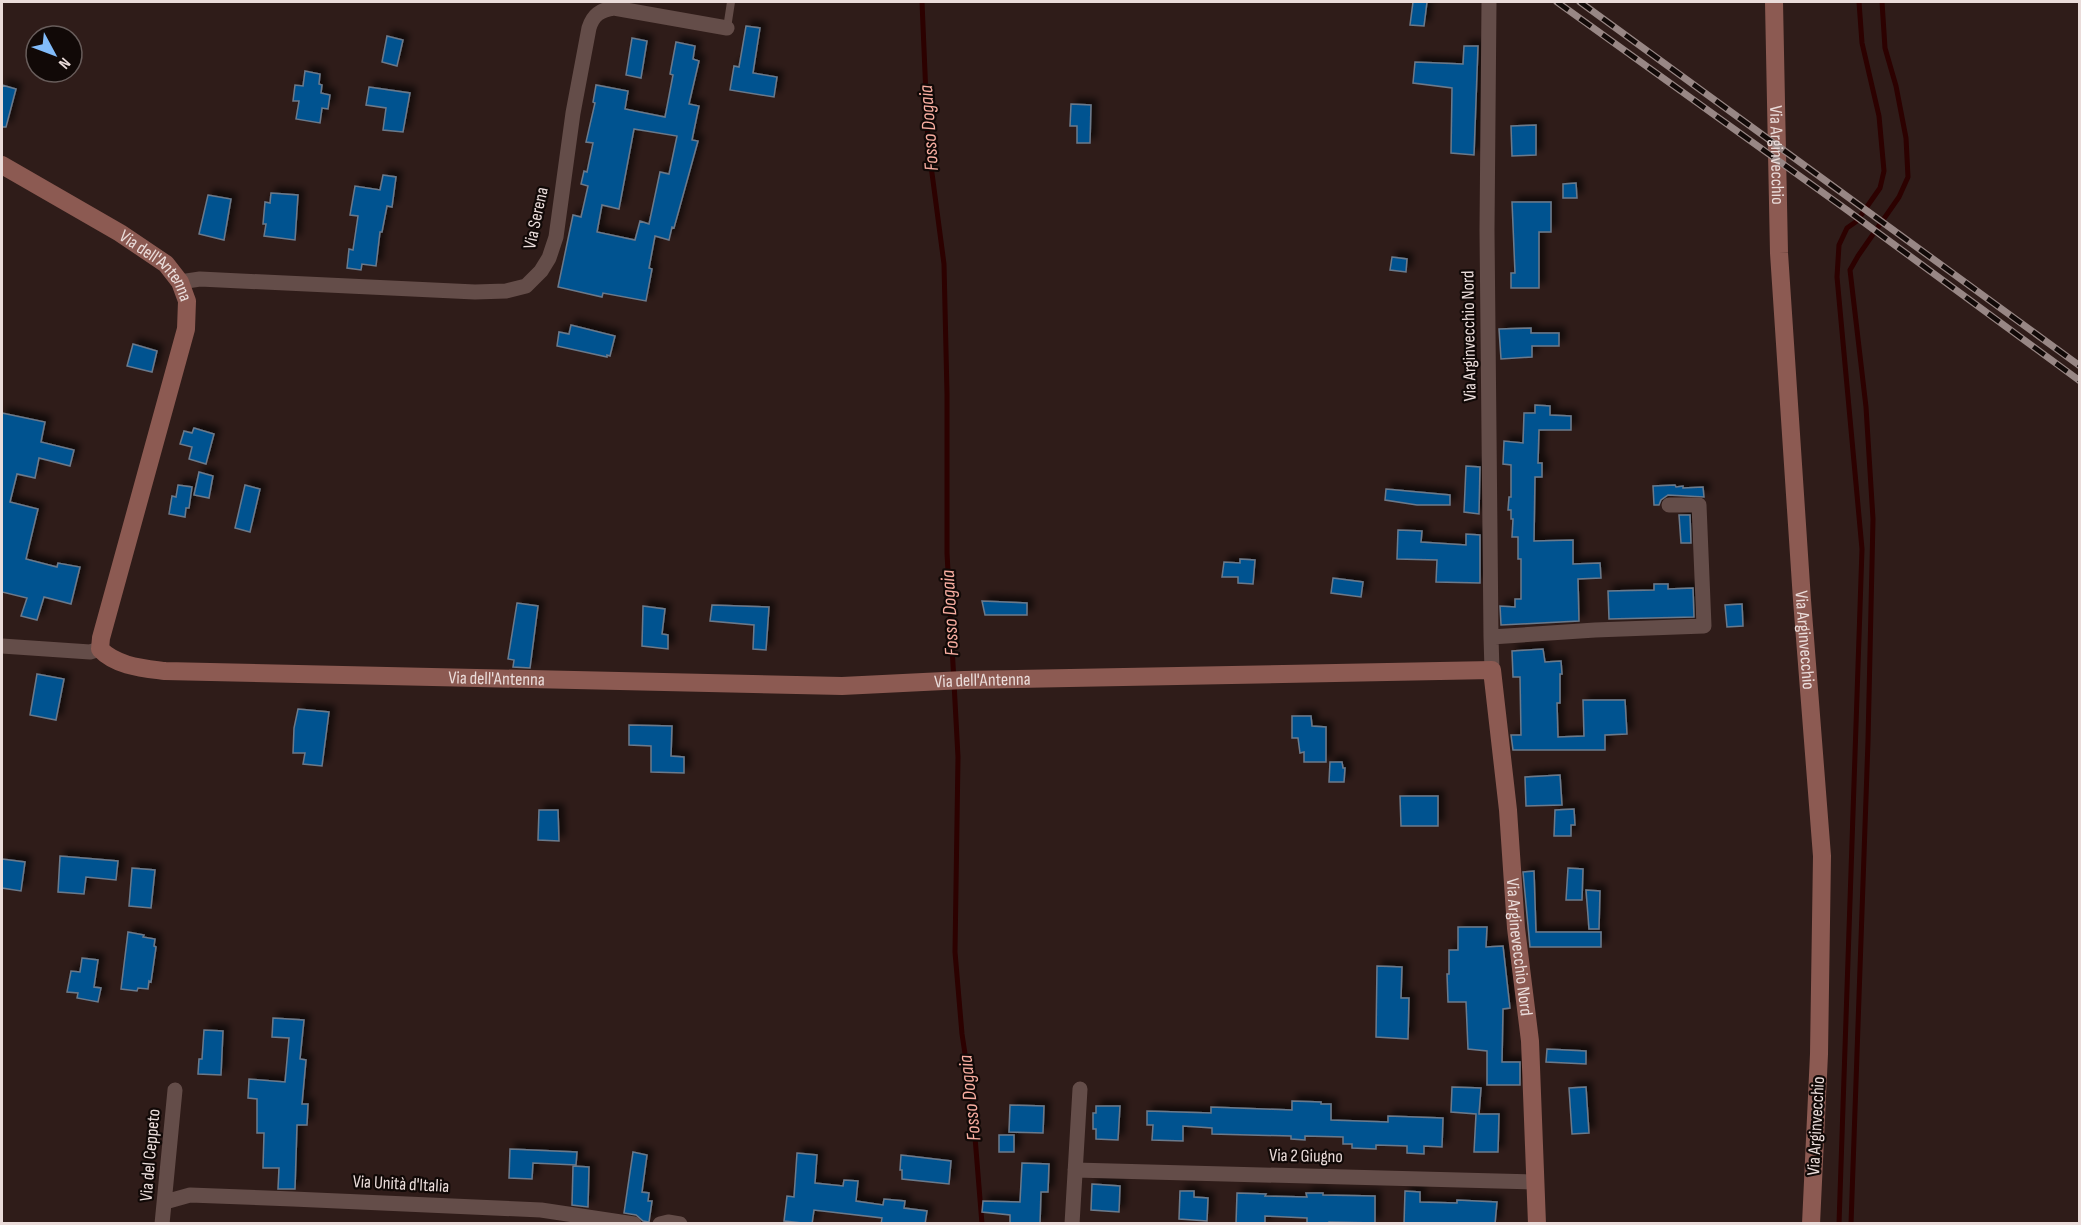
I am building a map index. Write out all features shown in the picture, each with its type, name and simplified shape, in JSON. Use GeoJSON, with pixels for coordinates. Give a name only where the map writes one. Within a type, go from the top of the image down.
{"type":"FeatureCollection","features":[{"type":"Feature","properties":{"kind":"street","name":"Via Arginvecchio Nord"},"geometry":{"type":"LineString","coordinates":[[1489,2],[1487,230],[1492,670]]}},
{"type":"Feature","properties":{"kind":"street","name":"Via Arginvecchio"},"geometry":{"type":"LineString","coordinates":[[1774,2],[1779,253],[1822,856],[1819,1054],[1811,1224]]}},
{"type":"Feature","properties":{"kind":"street","name":"Via Serena"},"geometry":{"type":"LineString","coordinates":[[180,282],[200,279],[475,292],[506,291],[526,286],[541,271],[549,258],[556,237],[575,103],[589,28],[595,16],[600,11],[614,8],[727,28]]}},
{"type":"Feature","properties":{"kind":"street","name":"Via dell'Antenna"},"geometry":{"type":"LineString","coordinates":[[2,165],[120,233],[166,264],[180,282],[187,301],[186,329],[106,613],[100,649],[107,656],[136,668],[165,671],[842,686],[964,680],[1492,670]]}},
{"type":"Feature","properties":{"kind":"street"},"geometry":{"type":"LineString","coordinates":[[1491,637],[1704,626],[1699,505],[1669,504]]}},
{"type":"Feature","properties":{"kind":"street"},"geometry":{"type":"LineString","coordinates":[[2,646],[90,652],[100,649]]}},
{"type":"Feature","properties":{"kind":"street","name":"Via Arginevecchio Nord"},"geometry":{"type":"LineString","coordinates":[[1492,670],[1508,810],[1516,928],[1530,1041],[1537,1224]]}},
{"type":"Feature","properties":{"kind":"street"},"geometry":{"type":"LineString","coordinates":[[1072,1224],[1080,1089]]}},
{"type":"Feature","properties":{"kind":"street","name":"Via del Ceppeto"},"geometry":{"type":"LineString","coordinates":[[162,1224],[175,1090]]}},
{"type":"Feature","properties":{"kind":"street","name":"Via 2 Giugno"},"geometry":{"type":"LineString","coordinates":[[1075,1170],[1536,1182]]}},
{"type":"Feature","properties":{"kind":"street","name":"Via Unità d'Italia"},"geometry":{"type":"LineString","coordinates":[[165,1202],[190,1195],[541,1210],[634,1224]]}},
{"type":"Feature","properties":{"kind":"street"},"geometry":{"type":"LineString","coordinates":[[660,1224],[668,1221],[680,1224]]}},
{"type":"Feature","properties":{"kind":"lane"},"geometry":{"type":"LineString","coordinates":[[727,28],[731,2]]}},
{"type":"Feature","properties":{"kind":"building"},"geometry":{"type":"Polygon","coordinates":[[[1413,2],[1427,2],[1424,26],[1410,25],[1413,2]]]}},
{"type":"Feature","properties":{"kind":"building"},"geometry":{"type":"Polygon","coordinates":[[[746,26],[760,28],[753,73],[777,77],[774,97],[730,90],[734,66],[739,67],[746,26]]]}},
{"type":"Feature","properties":{"kind":"building"},"geometry":{"type":"Polygon","coordinates":[[[387,36],[403,40],[397,66],[382,62],[387,36]]]}},
{"type":"Feature","properties":{"kind":"building"},"geometry":{"type":"Polygon","coordinates":[[[632,38],[647,41],[641,78],[626,75],[632,38]]]}},
{"type":"Feature","properties":{"kind":"building"},"geometry":{"type":"Polygon","coordinates":[[[676,42],[695,46],[693,59],[699,61],[689,104],[699,106],[692,140],[698,141],[669,240],[655,236],[646,301],[603,293],[602,297],[558,287],[573,215],[581,217],[588,186],[581,184],[584,171],[587,172],[593,143],[586,142],[595,103],[593,102],[596,85],[628,91],[625,109],[665,117],[673,75],[670,74],[676,42]],[[634,129],[619,209],[602,205],[597,232],[635,240],[640,221],[649,224],[660,172],[669,174],[677,136],[634,129]]]}},
{"type":"Feature","properties":{"kind":"building"},"geometry":{"type":"Polygon","coordinates":[[[1464,46],[1478,46],[1474,155],[1451,153],[1452,88],[1413,83],[1415,62],[1463,64],[1464,46]]]}},
{"type":"Feature","properties":{"kind":"building"},"geometry":{"type":"Polygon","coordinates":[[[305,71],[320,74],[321,93],[330,95],[328,109],[322,108],[320,123],[296,119],[299,101],[293,101],[295,85],[303,86],[305,71]]]}},
{"type":"Feature","properties":{"kind":"building"},"geometry":{"type":"Polygon","coordinates":[[[2,85],[16,89],[6,127],[2,127],[2,85]]]}},
{"type":"Feature","properties":{"kind":"building"},"geometry":{"type":"Polygon","coordinates":[[[369,87],[410,93],[403,132],[383,130],[386,108],[366,105],[369,87]]]}},
{"type":"Feature","properties":{"kind":"building"},"geometry":{"type":"Polygon","coordinates":[[[1071,104],[1091,105],[1090,143],[1077,143],[1077,126],[1070,126],[1071,104]]]}},
{"type":"Feature","properties":{"kind":"building"},"geometry":{"type":"Polygon","coordinates":[[[1536,125],[1536,155],[1512,156],[1511,126],[1536,125]]]}},
{"type":"Feature","properties":{"kind":"building"},"geometry":{"type":"Polygon","coordinates":[[[383,175],[396,177],[392,207],[387,206],[382,232],[380,232],[376,266],[362,264],[361,270],[347,268],[349,249],[353,250],[358,216],[350,215],[355,186],[380,190],[383,175]]]}},
{"type":"Feature","properties":{"kind":"building"},"geometry":{"type":"Polygon","coordinates":[[[1576,183],[1577,198],[1563,198],[1563,184],[1576,183]]]}},
{"type":"Feature","properties":{"kind":"building"},"geometry":{"type":"Polygon","coordinates":[[[271,193],[298,195],[295,240],[264,236],[265,202],[270,203],[271,193]]]}},
{"type":"Feature","properties":{"kind":"building"},"geometry":{"type":"Polygon","coordinates":[[[208,195],[231,199],[224,240],[199,234],[208,195]]]}},
{"type":"Feature","properties":{"kind":"building"},"geometry":{"type":"Polygon","coordinates":[[[1512,202],[1551,202],[1551,232],[1539,232],[1539,288],[1511,288],[1511,273],[1515,273],[1512,202]]]}},
{"type":"Feature","properties":{"kind":"building"},"geometry":{"type":"Polygon","coordinates":[[[1392,257],[1407,259],[1406,272],[1390,270],[1392,257]]]}},
{"type":"Feature","properties":{"kind":"building"},"geometry":{"type":"Polygon","coordinates":[[[571,325],[615,336],[610,356],[557,346],[559,332],[569,334],[571,325]]]}},
{"type":"Feature","properties":{"kind":"building"},"geometry":{"type":"Polygon","coordinates":[[[1531,328],[1531,333],[1559,333],[1559,346],[1532,346],[1532,357],[1501,359],[1499,329],[1531,328]]]}},
{"type":"Feature","properties":{"kind":"building"},"geometry":{"type":"Polygon","coordinates":[[[133,344],[157,351],[152,372],[127,366],[133,344]]]}},
{"type":"Feature","properties":{"kind":"building"},"geometry":{"type":"Polygon","coordinates":[[[1535,405],[1550,406],[1550,415],[1571,416],[1571,430],[1539,430],[1538,463],[1542,463],[1542,477],[1535,477],[1534,541],[1573,540],[1573,564],[1600,563],[1601,578],[1578,579],[1579,621],[1501,625],[1500,606],[1515,607],[1515,599],[1521,599],[1521,559],[1518,559],[1518,537],[1512,537],[1513,519],[1511,519],[1511,510],[1508,510],[1509,497],[1511,497],[1511,465],[1503,464],[1504,441],[1523,443],[1524,413],[1535,413],[1535,405]]]}},
{"type":"Feature","properties":{"kind":"building"},"geometry":{"type":"Polygon","coordinates":[[[2,413],[45,422],[41,442],[74,450],[70,466],[39,458],[35,478],[17,474],[10,502],[38,509],[26,559],[57,567],[58,563],[80,567],[71,604],[44,597],[37,620],[21,616],[27,598],[2,592],[2,413]]]}},
{"type":"Feature","properties":{"kind":"building"},"geometry":{"type":"Polygon","coordinates":[[[194,428],[214,434],[206,464],[189,459],[192,447],[180,444],[184,431],[192,433],[194,428]]]}},
{"type":"Feature","properties":{"kind":"building"},"geometry":{"type":"Polygon","coordinates":[[[1466,466],[1480,467],[1479,514],[1464,512],[1466,466]]]}},
{"type":"Feature","properties":{"kind":"building"},"geometry":{"type":"Polygon","coordinates":[[[199,472],[213,476],[209,498],[194,495],[199,472]]]}},
{"type":"Feature","properties":{"kind":"building"},"geometry":{"type":"Polygon","coordinates":[[[178,485],[192,487],[189,508],[186,508],[185,517],[169,514],[172,496],[176,497],[178,485]]]}},
{"type":"Feature","properties":{"kind":"building"},"geometry":{"type":"Polygon","coordinates":[[[245,485],[260,489],[250,532],[235,528],[245,485]]]}},
{"type":"Feature","properties":{"kind":"building"},"geometry":{"type":"Polygon","coordinates":[[[1675,485],[1676,487],[1683,486],[1683,488],[1703,487],[1704,497],[1668,495],[1661,500],[1659,505],[1654,505],[1653,486],[1675,485]]]}},
{"type":"Feature","properties":{"kind":"building"},"geometry":{"type":"Polygon","coordinates":[[[1386,489],[1450,495],[1450,505],[1417,505],[1385,500],[1386,489]]]}},
{"type":"Feature","properties":{"kind":"building"},"geometry":{"type":"Polygon","coordinates":[[[1679,515],[1690,515],[1691,543],[1681,543],[1679,515]]]}},
{"type":"Feature","properties":{"kind":"building"},"geometry":{"type":"Polygon","coordinates":[[[1398,530],[1422,531],[1421,542],[1466,545],[1466,534],[1480,535],[1480,583],[1436,582],[1437,560],[1397,559],[1398,530]]]}},
{"type":"Feature","properties":{"kind":"building"},"geometry":{"type":"Polygon","coordinates":[[[1240,559],[1255,560],[1253,584],[1238,583],[1238,577],[1222,577],[1224,562],[1240,563],[1240,559]]]}},
{"type":"Feature","properties":{"kind":"building"},"geometry":{"type":"Polygon","coordinates":[[[1333,578],[1363,582],[1361,597],[1331,593],[1333,578]]]}},
{"type":"Feature","properties":{"kind":"building"},"geometry":{"type":"Polygon","coordinates":[[[1654,584],[1668,584],[1668,589],[1693,588],[1694,617],[1609,619],[1608,591],[1654,590],[1654,584]]]}},
{"type":"Feature","properties":{"kind":"building"},"geometry":{"type":"Polygon","coordinates":[[[982,601],[1027,603],[1027,615],[985,615],[982,601]]]}},
{"type":"Feature","properties":{"kind":"building"},"geometry":{"type":"Polygon","coordinates":[[[517,603],[538,606],[530,668],[513,667],[514,660],[508,659],[517,603]]]}},
{"type":"Feature","properties":{"kind":"building"},"geometry":{"type":"Polygon","coordinates":[[[1742,604],[1743,626],[1727,627],[1725,605],[1742,604]]]}},
{"type":"Feature","properties":{"kind":"building"},"geometry":{"type":"Polygon","coordinates":[[[712,605],[769,607],[766,650],[753,649],[754,625],[710,621],[712,605]]]}},
{"type":"Feature","properties":{"kind":"building"},"geometry":{"type":"Polygon","coordinates":[[[643,606],[665,609],[662,634],[668,635],[668,649],[642,646],[643,606]]]}},
{"type":"Feature","properties":{"kind":"building"},"geometry":{"type":"Polygon","coordinates":[[[1543,649],[1545,662],[1561,661],[1560,703],[1557,703],[1558,737],[1584,736],[1583,700],[1625,700],[1627,734],[1605,735],[1605,750],[1513,750],[1511,735],[1521,735],[1520,677],[1513,677],[1512,651],[1543,649]]]}},
{"type":"Feature","properties":{"kind":"building"},"geometry":{"type":"Polygon","coordinates":[[[37,674],[64,679],[56,720],[30,715],[37,674]]]}},
{"type":"Feature","properties":{"kind":"building"},"geometry":{"type":"Polygon","coordinates":[[[298,709],[329,712],[322,766],[303,764],[305,753],[293,753],[294,728],[298,709]]]}},
{"type":"Feature","properties":{"kind":"building"},"geometry":{"type":"Polygon","coordinates":[[[1292,716],[1311,716],[1312,726],[1326,727],[1326,762],[1304,762],[1304,752],[1300,753],[1298,738],[1292,738],[1292,716]]]}},
{"type":"Feature","properties":{"kind":"building"},"geometry":{"type":"Polygon","coordinates":[[[629,725],[672,726],[671,756],[684,757],[684,773],[651,772],[651,746],[629,745],[629,725]]]}},
{"type":"Feature","properties":{"kind":"building"},"geometry":{"type":"Polygon","coordinates":[[[1330,762],[1342,762],[1345,768],[1344,782],[1329,782],[1330,762]]]}},
{"type":"Feature","properties":{"kind":"building"},"geometry":{"type":"Polygon","coordinates":[[[1560,775],[1562,805],[1526,806],[1525,777],[1560,775]]]}},
{"type":"Feature","properties":{"kind":"building"},"geometry":{"type":"Polygon","coordinates":[[[1400,796],[1438,796],[1438,826],[1401,826],[1400,796]]]}},
{"type":"Feature","properties":{"kind":"building"},"geometry":{"type":"Polygon","coordinates":[[[1574,809],[1575,825],[1571,825],[1571,836],[1554,836],[1555,810],[1574,809]]]}},
{"type":"Feature","properties":{"kind":"building"},"geometry":{"type":"Polygon","coordinates":[[[539,810],[558,810],[559,841],[538,840],[539,810]]]}},
{"type":"Feature","properties":{"kind":"building"},"geometry":{"type":"Polygon","coordinates":[[[60,856],[118,861],[116,880],[86,877],[84,894],[58,892],[60,856]]]}},
{"type":"Feature","properties":{"kind":"building"},"geometry":{"type":"Polygon","coordinates":[[[2,859],[25,862],[21,891],[2,888],[2,859]]]}},
{"type":"Feature","properties":{"kind":"building"},"geometry":{"type":"Polygon","coordinates":[[[132,868],[155,870],[151,908],[129,906],[132,868]]]}},
{"type":"Feature","properties":{"kind":"building"},"geometry":{"type":"Polygon","coordinates":[[[1568,868],[1583,869],[1582,900],[1566,900],[1568,868]]]}},
{"type":"Feature","properties":{"kind":"building"},"geometry":{"type":"Polygon","coordinates":[[[1534,871],[1536,932],[1601,932],[1601,947],[1530,947],[1523,872],[1534,871]]]}},
{"type":"Feature","properties":{"kind":"building"},"geometry":{"type":"Polygon","coordinates":[[[1586,890],[1600,891],[1599,929],[1589,929],[1586,890]]]}},
{"type":"Feature","properties":{"kind":"building"},"geometry":{"type":"Polygon","coordinates":[[[1458,927],[1487,927],[1486,947],[1503,946],[1510,1008],[1503,1009],[1502,1062],[1520,1062],[1520,1085],[1487,1085],[1487,1051],[1468,1049],[1466,1002],[1448,1002],[1449,950],[1458,950],[1458,927]]]}},
{"type":"Feature","properties":{"kind":"building"},"geometry":{"type":"Polygon","coordinates":[[[128,932],[155,939],[154,946],[156,947],[148,989],[138,988],[137,991],[121,989],[128,932]]]}},
{"type":"Feature","properties":{"kind":"building"},"geometry":{"type":"Polygon","coordinates":[[[82,958],[98,960],[94,987],[101,988],[98,1002],[77,998],[78,993],[67,992],[71,971],[80,972],[82,958]]]}},
{"type":"Feature","properties":{"kind":"building"},"geometry":{"type":"Polygon","coordinates":[[[1377,966],[1402,967],[1401,998],[1409,998],[1408,1039],[1376,1037],[1377,966]]]}},
{"type":"Feature","properties":{"kind":"building"},"geometry":{"type":"Polygon","coordinates":[[[273,1018],[304,1020],[300,1059],[306,1060],[302,1104],[308,1104],[307,1125],[297,1125],[295,1189],[278,1189],[279,1168],[263,1168],[264,1133],[257,1133],[257,1099],[248,1098],[249,1079],[285,1082],[289,1038],[272,1037],[273,1018]]]}},
{"type":"Feature","properties":{"kind":"building"},"geometry":{"type":"Polygon","coordinates":[[[204,1030],[223,1031],[221,1075],[198,1074],[199,1059],[202,1059],[204,1030]]]}},
{"type":"Feature","properties":{"kind":"building"},"geometry":{"type":"Polygon","coordinates":[[[1547,1049],[1586,1051],[1586,1064],[1546,1062],[1547,1049]]]}},
{"type":"Feature","properties":{"kind":"building"},"geometry":{"type":"Polygon","coordinates":[[[1452,1087],[1481,1088],[1479,1114],[1499,1114],[1498,1152],[1474,1152],[1476,1114],[1451,1112],[1452,1087]]]}},
{"type":"Feature","properties":{"kind":"building"},"geometry":{"type":"Polygon","coordinates":[[[1586,1087],[1589,1133],[1572,1134],[1569,1088],[1586,1087]]]}},
{"type":"Feature","properties":{"kind":"building"},"geometry":{"type":"Polygon","coordinates":[[[1292,1101],[1331,1104],[1331,1120],[1388,1122],[1388,1116],[1443,1118],[1442,1147],[1424,1146],[1424,1154],[1407,1153],[1407,1146],[1376,1145],[1376,1149],[1352,1148],[1352,1144],[1343,1144],[1343,1137],[1305,1136],[1305,1140],[1291,1139],[1291,1136],[1212,1134],[1212,1128],[1183,1126],[1183,1141],[1152,1140],[1153,1125],[1147,1125],[1147,1111],[1211,1113],[1211,1107],[1292,1110],[1292,1101]]]}},
{"type":"Feature","properties":{"kind":"building"},"geometry":{"type":"Polygon","coordinates":[[[1010,1105],[1044,1106],[1043,1133],[1009,1132],[1010,1105]]]}},
{"type":"Feature","properties":{"kind":"building"},"geometry":{"type":"Polygon","coordinates":[[[1096,1106],[1120,1106],[1118,1140],[1096,1139],[1096,1129],[1093,1129],[1093,1113],[1096,1113],[1096,1106]]]}},
{"type":"Feature","properties":{"kind":"building"},"geometry":{"type":"Polygon","coordinates":[[[999,1135],[1014,1135],[1014,1152],[999,1152],[999,1135]]]}},
{"type":"Feature","properties":{"kind":"building"},"geometry":{"type":"Polygon","coordinates":[[[510,1149],[577,1152],[576,1165],[533,1163],[532,1179],[509,1178],[510,1149]]]}},
{"type":"Feature","properties":{"kind":"building"},"geometry":{"type":"Polygon","coordinates":[[[633,1152],[647,1155],[642,1192],[649,1193],[648,1201],[652,1201],[649,1222],[643,1221],[636,1215],[624,1213],[633,1152]]]}},
{"type":"Feature","properties":{"kind":"building"},"geometry":{"type":"Polygon","coordinates":[[[797,1153],[817,1155],[815,1183],[843,1186],[844,1180],[858,1181],[856,1201],[883,1205],[884,1199],[905,1201],[904,1208],[927,1211],[925,1224],[881,1224],[882,1218],[814,1210],[812,1224],[784,1221],[787,1196],[794,1197],[797,1153]]]}},
{"type":"Feature","properties":{"kind":"building"},"geometry":{"type":"Polygon","coordinates":[[[901,1155],[951,1161],[949,1184],[902,1179],[901,1155]]]}},
{"type":"Feature","properties":{"kind":"building"},"geometry":{"type":"Polygon","coordinates":[[[1022,1163],[1049,1164],[1048,1192],[1041,1192],[1040,1224],[1010,1224],[1010,1215],[982,1212],[983,1201],[1020,1202],[1022,1163]]]}},
{"type":"Feature","properties":{"kind":"building"},"geometry":{"type":"Polygon","coordinates":[[[573,1166],[589,1167],[588,1207],[572,1205],[573,1166]]]}},
{"type":"Feature","properties":{"kind":"building"},"geometry":{"type":"Polygon","coordinates":[[[1092,1184],[1120,1186],[1119,1212],[1091,1210],[1092,1184]]]}},
{"type":"Feature","properties":{"kind":"building"},"geometry":{"type":"Polygon","coordinates":[[[1180,1191],[1194,1191],[1194,1197],[1208,1198],[1207,1221],[1179,1219],[1180,1191]]]}},
{"type":"Feature","properties":{"kind":"building"},"geometry":{"type":"Polygon","coordinates":[[[1405,1191],[1420,1192],[1420,1202],[1457,1203],[1457,1200],[1497,1202],[1495,1224],[1404,1224],[1405,1191]]]}},
{"type":"Feature","properties":{"kind":"building"},"geometry":{"type":"Polygon","coordinates":[[[1237,1193],[1307,1197],[1306,1193],[1375,1196],[1375,1223],[1307,1224],[1307,1218],[1265,1216],[1265,1224],[1236,1224],[1237,1193]]]}},
{"type":"Feature","properties":{"kind":"waterway","name":"Fosso Dogaia"},"geometry":{"type":"LineString","coordinates":[[922,2],[928,143],[944,264],[947,553],[958,757],[955,952],[962,1034],[972,1100],[982,1224]]}},
{"type":"Feature","properties":{"kind":"waterway"},"geometry":{"type":"LineString","coordinates":[[1839,1224],[1862,549],[1837,277],[1839,245],[1847,228],[1857,221],[1880,188],[1884,171],[1879,116],[1862,43],[1859,2]]}},
{"type":"Feature","properties":{"kind":"waterway"},"geometry":{"type":"LineString","coordinates":[[1851,1224],[1868,741],[1873,519],[1866,407],[1850,270],[1899,197],[1908,177],[1906,138],[1896,86],[1885,48],[1882,2]]}},
{"type":"Feature","properties":{"kind":"railway"},"geometry":{"type":"LineString","coordinates":[[1557,2],[2080,381]]}},
{"type":"Feature","properties":{"kind":"railway"},"geometry":{"type":"LineString","coordinates":[[1580,2],[2080,366]]}}]}
